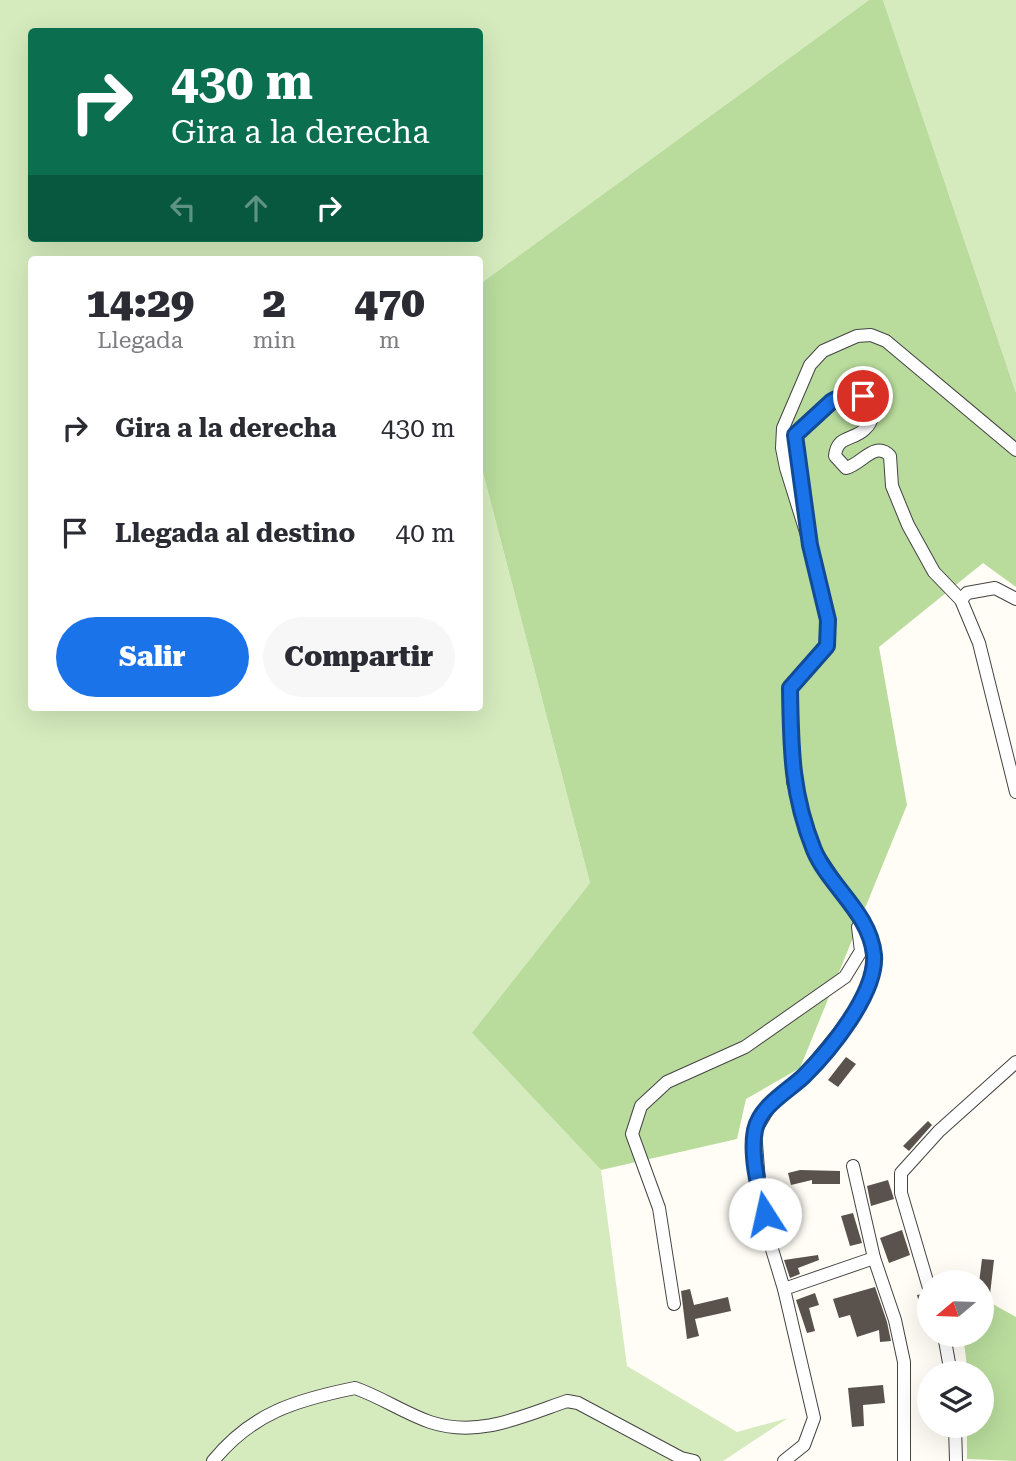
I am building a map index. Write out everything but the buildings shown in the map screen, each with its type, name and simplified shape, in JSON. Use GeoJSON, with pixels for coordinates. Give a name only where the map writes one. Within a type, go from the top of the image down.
{"type":"FeatureCollection","features":[{"type":"Feature","properties":{"kind":"street"},"geometry":{"type":"LineString","coordinates":[[784,1461],[804,1445],[814,1418],[760,1194],[755,1131],[771,1104],[805,1074],[851,1018],[869,989],[874,955],[864,924],[835,885],[815,851],[793,782],[790,688],[827,646],[828,620],[810,545],[786,468],[782,448],[783,428],[810,365],[823,351],[840,342],[871,335],[886,341],[1016,450]]}},
{"type":"Feature","properties":{"kind":"street"},"geometry":{"type":"LineString","coordinates":[[810,545],[795,435],[832,401],[850,392],[863,396],[870,405],[871,419],[866,429],[844,438],[836,448],[835,456],[846,468],[854,466],[874,450],[886,451],[892,461],[892,486],[908,525],[934,572],[961,600],[979,643],[1016,792]]}},
{"type":"Feature","properties":{"kind":"street"},"geometry":{"type":"LineString","coordinates":[[961,600],[967,593],[995,588],[1016,598]]}},
{"type":"Feature","properties":{"kind":"street"},"geometry":{"type":"LineString","coordinates":[[674,1304],[659,1208],[632,1134],[641,1106],[667,1082],[745,1047],[845,977],[861,951],[854,908]]}},
{"type":"Feature","properties":{"kind":"street"},"geometry":{"type":"LineString","coordinates":[[924,1270],[901,1194],[901,1173],[939,1131],[1016,1062]]}},
{"type":"Feature","properties":{"kind":"street"},"geometry":{"type":"LineString","coordinates":[[853,1166],[874,1258],[895,1320],[904,1362],[904,1461]]}},
{"type":"Feature","properties":{"kind":"street"},"geometry":{"type":"LineString","coordinates":[[784,1289],[874,1258]]}},
{"type":"Feature","properties":{"kind":"street"},"geometry":{"type":"LineString","coordinates":[[213,1461],[240,1431],[274,1411],[355,1388],[379,1396],[428,1421],[458,1429],[484,1428],[567,1401],[578,1403],[681,1458],[694,1461]]}},
{"type":"Feature","properties":{"kind":"street"},"geometry":{"type":"LineString","coordinates":[[955,1438],[956,1461]]}},
{"type":"Feature","properties":{"kind":"green space"},"geometry":{"type":"Polygon","coordinates":[[[0,0],[869,0],[483,282],[483,256],[28,256],[28,711],[483,711],[483,473],[590,883],[473,1034],[601,1170],[627,1366],[737,1432],[788,1418],[723,1461],[0,1461],[0,0]]]}},
{"type":"Feature","properties":{"kind":"green space"},"geometry":{"type":"Polygon","coordinates":[[[869,0],[883,0],[1016,393],[1016,587],[983,563],[879,647],[907,805],[800,1068],[746,1099],[737,1139],[601,1170],[472,1033],[590,883],[483,473],[483,282],[869,0]]]}},
{"type":"Feature","properties":{"kind":"green space"},"geometry":{"type":"Polygon","coordinates":[[[883,0],[1016,0],[1016,393],[883,0]]]}},
{"type":"Feature","properties":{"kind":"green space"},"geometry":{"type":"Polygon","coordinates":[[[994,1305],[1016,1317],[1016,1461],[967,1459],[967,1438],[994,1438],[994,1361],[966,1361],[965,1348],[994,1348],[994,1305]]]}},
{"type":"Feature","properties":{"kind":"route"},"geometry":{"type":"LineString","coordinates":[[765,1214],[760,1194],[755,1131],[771,1104],[805,1074],[851,1018],[869,989],[874,955],[864,924],[835,885],[815,851],[793,782],[790,688],[802,673],[816,663],[827,646],[828,620],[810,545],[795,435],[832,401],[850,392],[863,396]]}}]}
